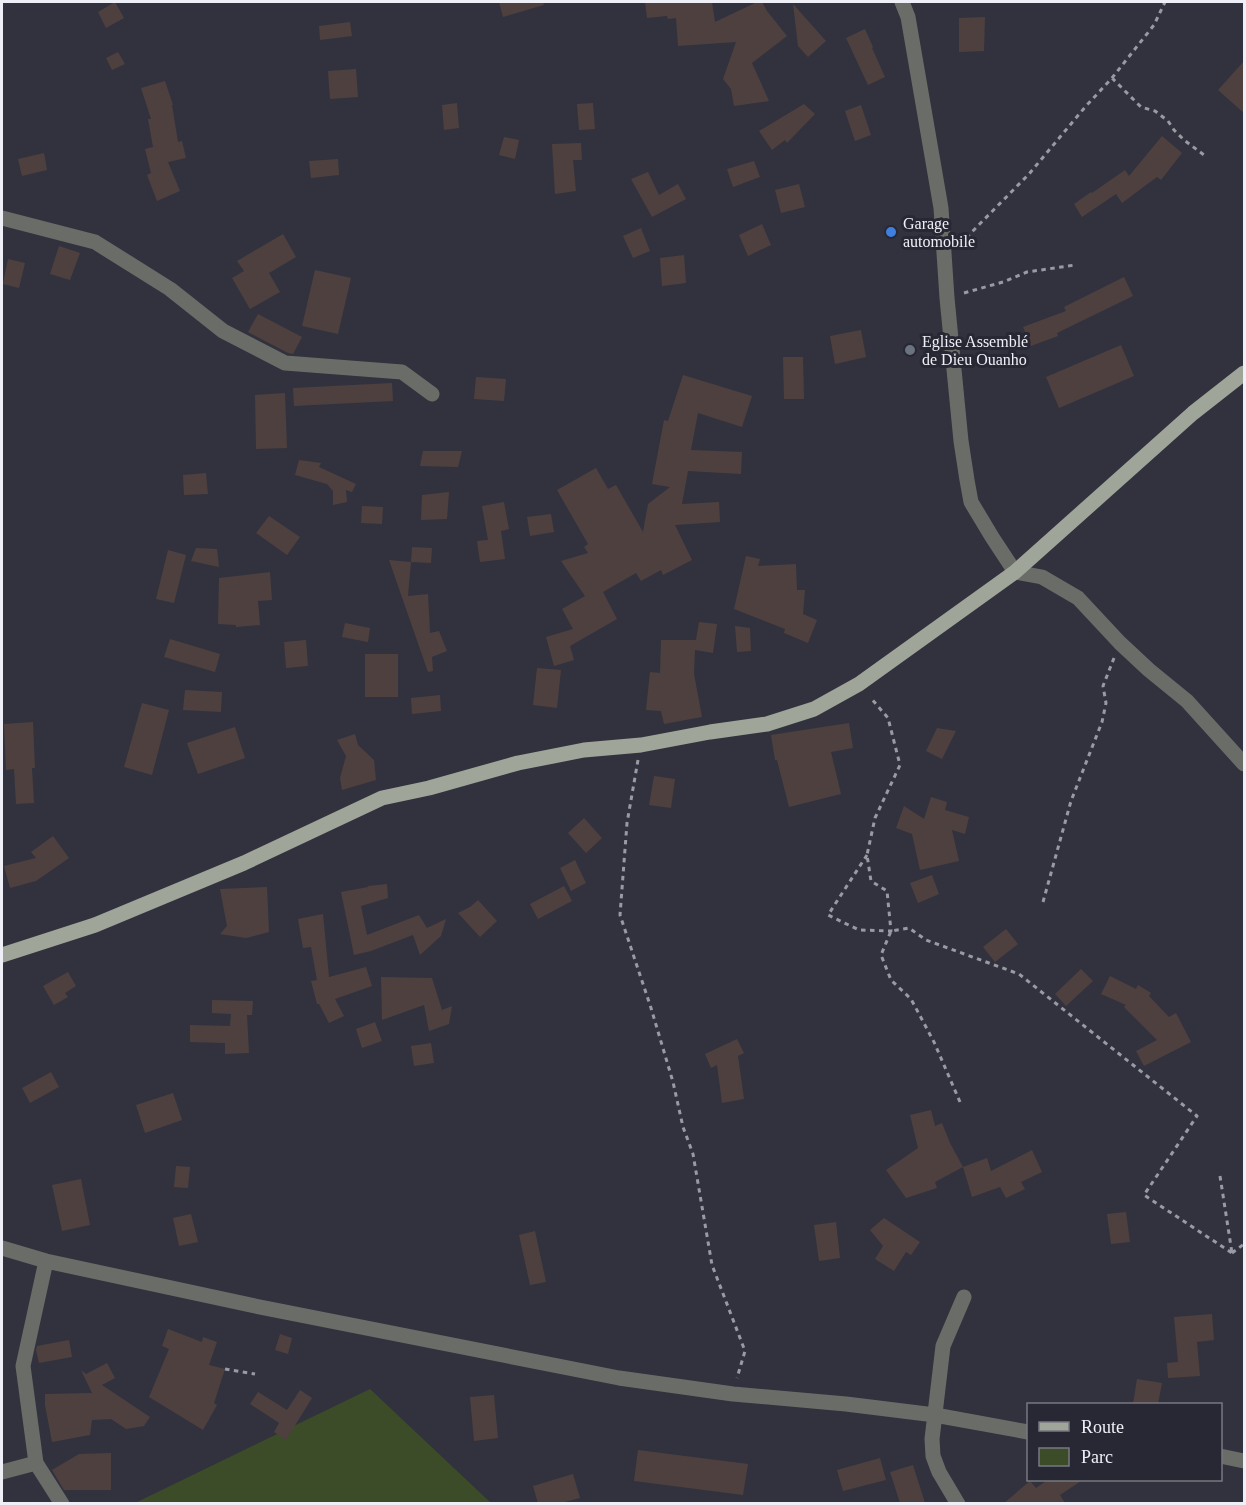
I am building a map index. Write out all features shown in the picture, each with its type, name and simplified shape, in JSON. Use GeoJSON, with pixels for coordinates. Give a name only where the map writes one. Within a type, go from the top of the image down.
{"type":"FeatureCollection","features":[{"type":"Feature","properties":{"kind":"main road"},"geometry":{"type":"LineString","coordinates":[[2,955],[95,925],[244,863],[382,798],[429,788],[518,763],[584,750],[641,745],[767,724],[814,709],[859,684],[1015,572],[1193,413],[1245,373]]}},
{"type":"Feature","properties":{"kind":"street"},"geometry":{"type":"LineString","coordinates":[[902,2],[908,17],[941,208],[961,441],[971,502],[1015,572],[1042,577],[1078,598],[1120,643],[1187,701],[1245,764]]}},
{"type":"Feature","properties":{"kind":"street"},"geometry":{"type":"LineString","coordinates":[[2,218],[95,242],[170,288],[223,331],[285,363],[402,372],[432,394]]}},
{"type":"Feature","properties":{"kind":"street"},"geometry":{"type":"LineString","coordinates":[[2,1248],[46,1260],[255,1306],[619,1378],[733,1394],[846,1404],[1027,1432]]}},
{"type":"Feature","properties":{"kind":"street"},"geometry":{"type":"LineString","coordinates":[[46,1260],[23,1366],[36,1463],[62,1503]]}},
{"type":"Feature","properties":{"kind":"street"},"geometry":{"type":"LineString","coordinates":[[958,1503],[939,1472],[933,1456],[932,1439],[943,1346],[964,1297]]}},
{"type":"Feature","properties":{"kind":"street"},"geometry":{"type":"LineString","coordinates":[[1222,1456],[1245,1461]]}},
{"type":"Feature","properties":{"kind":"street"},"geometry":{"type":"LineString","coordinates":[[2,1472],[36,1463]]}},
{"type":"Feature","properties":{"kind":"path"},"geometry":{"type":"LineString","coordinates":[[945,259],[1029,174],[1112,78],[1154,25],[1165,2]]}},
{"type":"Feature","properties":{"kind":"path"},"geometry":{"type":"LineString","coordinates":[[1112,78],[1141,107],[1155,111],[1168,121],[1184,140],[1204,155]]}},
{"type":"Feature","properties":{"kind":"path"},"geometry":{"type":"LineString","coordinates":[[947,298],[1003,282],[1027,272],[1075,265]]}},
{"type":"Feature","properties":{"kind":"path"},"geometry":{"type":"LineString","coordinates":[[1043,902],[1071,801],[1102,722],[1106,703],[1103,686],[1120,643]]}},
{"type":"Feature","properties":{"kind":"path"},"geometry":{"type":"LineString","coordinates":[[859,684],[888,718],[900,765],[875,818],[867,855],[828,915],[859,930],[891,932],[909,928],[926,940],[1019,974],[1197,1116],[1144,1195],[1232,1253]]}},
{"type":"Feature","properties":{"kind":"path"},"geometry":{"type":"LineString","coordinates":[[641,745],[627,823],[620,915],[651,1008],[673,1082],[683,1127],[693,1154],[712,1265],[745,1351],[733,1394]]}},
{"type":"Feature","properties":{"kind":"path"},"geometry":{"type":"LineString","coordinates":[[867,855],[871,881],[887,891],[891,932],[881,955],[891,980],[911,999],[934,1042],[960,1102]]}},
{"type":"Feature","properties":{"kind":"path"},"geometry":{"type":"LineString","coordinates":[[1220,1176],[1232,1253]]}},
{"type":"Feature","properties":{"kind":"path"},"geometry":{"type":"LineString","coordinates":[[1232,1253],[1245,1244]]}},
{"type":"Feature","properties":{"kind":"path"},"geometry":{"type":"LineString","coordinates":[[225,1369],[255,1374]]}},
{"type":"Feature","properties":{"kind":"green space"},"geometry":{"type":"Polygon","coordinates":[[[370,1389],[491,1503],[133,1504],[370,1389]]]}},
{"type":"Feature","properties":{"kind":"building"},"geometry":{"type":"Polygon","coordinates":[[[115,2],[124,18],[106,28],[98,12],[115,2]]]}},
{"type":"Feature","properties":{"kind":"building"},"geometry":{"type":"Polygon","coordinates":[[[499,2],[543,2],[544,5],[503,17],[499,2]]]}},
{"type":"Feature","properties":{"kind":"building"},"geometry":{"type":"Polygon","coordinates":[[[645,2],[712,2],[715,22],[757,2],[762,2],[787,36],[752,63],[769,101],[734,106],[731,89],[723,79],[736,42],[678,46],[676,18],[668,19],[667,16],[647,18],[645,2]]]}},
{"type":"Feature","properties":{"kind":"building"},"geometry":{"type":"Polygon","coordinates":[[[793,4],[826,41],[808,57],[798,46],[793,4]]]}},
{"type":"Feature","properties":{"kind":"building"},"geometry":{"type":"Polygon","coordinates":[[[985,17],[984,51],[959,52],[959,18],[985,17]]]}},
{"type":"Feature","properties":{"kind":"building"},"geometry":{"type":"Polygon","coordinates":[[[350,22],[352,36],[320,40],[319,26],[350,22]]]}},
{"type":"Feature","properties":{"kind":"building"},"geometry":{"type":"Polygon","coordinates":[[[865,29],[885,77],[868,85],[846,38],[865,29]]]}},
{"type":"Feature","properties":{"kind":"building"},"geometry":{"type":"Polygon","coordinates":[[[118,52],[125,64],[112,70],[106,58],[118,52]]]}},
{"type":"Feature","properties":{"kind":"building"},"geometry":{"type":"Polygon","coordinates":[[[1245,60],[1245,114],[1218,90],[1245,60]]]}},
{"type":"Feature","properties":{"kind":"building"},"geometry":{"type":"Polygon","coordinates":[[[356,69],[358,97],[330,99],[328,71],[356,69]]]}},
{"type":"Feature","properties":{"kind":"building"},"geometry":{"type":"Polygon","coordinates":[[[165,81],[173,105],[178,142],[182,141],[186,158],[168,162],[180,191],[157,201],[147,175],[151,173],[145,149],[153,147],[148,119],[151,119],[141,88],[165,81]]]}},
{"type":"Feature","properties":{"kind":"building"},"geometry":{"type":"Polygon","coordinates":[[[457,103],[459,128],[444,130],[442,105],[457,103]]]}},
{"type":"Feature","properties":{"kind":"building"},"geometry":{"type":"Polygon","coordinates":[[[593,103],[595,129],[579,130],[577,104],[593,103]]]}},
{"type":"Feature","properties":{"kind":"building"},"geometry":{"type":"Polygon","coordinates":[[[804,104],[815,114],[787,143],[785,140],[772,150],[759,131],[804,104]]]}},
{"type":"Feature","properties":{"kind":"building"},"geometry":{"type":"Polygon","coordinates":[[[861,105],[871,135],[855,141],[845,111],[861,105]]]}},
{"type":"Feature","properties":{"kind":"building"},"geometry":{"type":"Polygon","coordinates":[[[1162,136],[1182,153],[1161,180],[1157,177],[1122,203],[1116,194],[1082,217],[1074,204],[1125,170],[1129,176],[1162,136]]]}},
{"type":"Feature","properties":{"kind":"building"},"geometry":{"type":"Polygon","coordinates":[[[504,137],[519,140],[515,159],[499,155],[504,137]]]}},
{"type":"Feature","properties":{"kind":"building"},"geometry":{"type":"Polygon","coordinates":[[[581,143],[582,160],[573,160],[576,191],[555,194],[552,144],[581,143]]]}},
{"type":"Feature","properties":{"kind":"building"},"geometry":{"type":"Polygon","coordinates":[[[44,153],[47,170],[22,176],[18,159],[44,153]]]}},
{"type":"Feature","properties":{"kind":"building"},"geometry":{"type":"Polygon","coordinates":[[[338,159],[339,175],[311,178],[309,161],[338,159]]]}},
{"type":"Feature","properties":{"kind":"building"},"geometry":{"type":"Polygon","coordinates":[[[754,161],[760,177],[733,187],[727,169],[754,161]]]}},
{"type":"Feature","properties":{"kind":"building"},"geometry":{"type":"Polygon","coordinates":[[[648,172],[659,195],[678,184],[686,199],[652,217],[631,179],[648,172]]]}},
{"type":"Feature","properties":{"kind":"building"},"geometry":{"type":"Polygon","coordinates":[[[799,184],[805,207],[781,213],[775,190],[799,184]]]}},
{"type":"Feature","properties":{"kind":"building"},"geometry":{"type":"Polygon","coordinates":[[[762,224],[771,245],[748,256],[739,235],[762,224]]]}},
{"type":"Feature","properties":{"kind":"building"},"geometry":{"type":"Polygon","coordinates":[[[641,228],[650,251],[633,258],[623,236],[641,228]]]}},
{"type":"Feature","properties":{"kind":"building"},"geometry":{"type":"Polygon","coordinates":[[[283,234],[296,257],[269,273],[280,292],[250,309],[232,278],[244,271],[237,261],[283,234]]]}},
{"type":"Feature","properties":{"kind":"building"},"geometry":{"type":"Polygon","coordinates":[[[59,246],[80,253],[70,280],[50,274],[59,246]]]}},
{"type":"Feature","properties":{"kind":"building"},"geometry":{"type":"Polygon","coordinates":[[[684,255],[686,283],[662,286],[660,258],[684,255]]]}},
{"type":"Feature","properties":{"kind":"building"},"geometry":{"type":"Polygon","coordinates":[[[8,259],[25,263],[19,288],[3,284],[8,259]]]}},
{"type":"Feature","properties":{"kind":"building"},"geometry":{"type":"Polygon","coordinates":[[[315,270],[351,278],[338,334],[302,326],[315,270]]]}},
{"type":"Feature","properties":{"kind":"building"},"geometry":{"type":"Polygon","coordinates":[[[1124,277],[1133,296],[1057,333],[1058,336],[1031,346],[1023,327],[1066,311],[1064,307],[1124,277]]]}},
{"type":"Feature","properties":{"kind":"building"},"geometry":{"type":"Polygon","coordinates":[[[258,314],[302,337],[293,354],[248,332],[258,314]]]}},
{"type":"Feature","properties":{"kind":"building"},"geometry":{"type":"Polygon","coordinates":[[[861,330],[866,357],[835,364],[830,336],[861,330]]]}},
{"type":"Feature","properties":{"kind":"building"},"geometry":{"type":"Polygon","coordinates":[[[1121,345],[1134,376],[1059,408],[1046,377],[1121,345]]]}},
{"type":"Feature","properties":{"kind":"building"},"geometry":{"type":"Polygon","coordinates":[[[783,357],[803,357],[804,399],[784,399],[783,357]]]}},
{"type":"Feature","properties":{"kind":"building"},"geometry":{"type":"Polygon","coordinates":[[[683,375],[752,396],[742,427],[698,413],[691,450],[742,452],[741,474],[688,471],[682,504],[719,502],[720,522],[675,525],[692,560],[663,575],[661,570],[641,581],[636,573],[603,592],[617,619],[570,646],[574,660],[554,666],[546,637],[573,629],[562,609],[585,596],[561,561],[588,553],[584,547],[588,544],[557,490],[596,468],[608,489],[616,485],[643,532],[648,504],[670,487],[652,484],[664,420],[668,421],[683,375]]]}},
{"type":"Feature","properties":{"kind":"building"},"geometry":{"type":"Polygon","coordinates":[[[476,377],[506,379],[504,401],[474,399],[476,377]]]}},
{"type":"Feature","properties":{"kind":"building"},"geometry":{"type":"Polygon","coordinates":[[[392,383],[393,401],[294,406],[293,388],[392,383]]]}},
{"type":"Feature","properties":{"kind":"building"},"geometry":{"type":"Polygon","coordinates":[[[285,393],[287,448],[256,449],[255,395],[285,393]]]}},
{"type":"Feature","properties":{"kind":"building"},"geometry":{"type":"Polygon","coordinates":[[[423,451],[462,451],[458,467],[420,466],[423,451]]]}},
{"type":"Feature","properties":{"kind":"building"},"geometry":{"type":"Polygon","coordinates":[[[299,460],[321,463],[319,467],[356,484],[352,492],[346,490],[347,502],[333,505],[333,491],[327,484],[295,475],[299,460]]]}},
{"type":"Feature","properties":{"kind":"building"},"geometry":{"type":"Polygon","coordinates":[[[206,473],[208,494],[184,495],[183,475],[206,473]]]}},
{"type":"Feature","properties":{"kind":"building"},"geometry":{"type":"Polygon","coordinates":[[[449,492],[447,519],[421,520],[422,495],[449,492]]]}},
{"type":"Feature","properties":{"kind":"building"},"geometry":{"type":"Polygon","coordinates":[[[504,502],[509,529],[501,531],[505,559],[480,562],[477,541],[488,540],[482,506],[504,502]]]}},
{"type":"Feature","properties":{"kind":"building"},"geometry":{"type":"Polygon","coordinates":[[[362,506],[383,507],[382,524],[361,523],[362,506]]]}},
{"type":"Feature","properties":{"kind":"building"},"geometry":{"type":"Polygon","coordinates":[[[551,514],[554,532],[530,536],[527,517],[551,514]]]}},
{"type":"Feature","properties":{"kind":"building"},"geometry":{"type":"Polygon","coordinates":[[[269,516],[300,537],[287,555],[256,533],[269,516]]]}},
{"type":"Feature","properties":{"kind":"building"},"geometry":{"type":"Polygon","coordinates":[[[412,547],[432,548],[431,563],[411,562],[412,547]]]}},
{"type":"Feature","properties":{"kind":"building"},"geometry":{"type":"Polygon","coordinates":[[[196,548],[217,549],[219,567],[191,561],[196,548]]]}},
{"type":"Feature","properties":{"kind":"building"},"geometry":{"type":"Polygon","coordinates":[[[168,550],[186,555],[174,603],[156,599],[168,550]]]}},
{"type":"Feature","properties":{"kind":"building"},"geometry":{"type":"Polygon","coordinates":[[[746,556],[760,559],[758,566],[796,564],[797,590],[805,590],[803,614],[817,620],[808,643],[784,633],[785,629],[734,609],[746,556]]]}},
{"type":"Feature","properties":{"kind":"building"},"geometry":{"type":"Polygon","coordinates":[[[389,560],[411,562],[408,596],[428,594],[430,633],[439,631],[447,651],[432,657],[433,671],[428,672],[389,560]]]}},
{"type":"Feature","properties":{"kind":"building"},"geometry":{"type":"Polygon","coordinates":[[[270,572],[272,600],[258,601],[260,625],[236,627],[236,625],[218,624],[219,578],[270,572]]]}},
{"type":"Feature","properties":{"kind":"building"},"geometry":{"type":"Polygon","coordinates":[[[699,622],[717,624],[713,653],[695,650],[694,674],[702,717],[664,724],[661,711],[646,710],[650,672],[660,673],[661,640],[696,640],[699,622]]]}},
{"type":"Feature","properties":{"kind":"building"},"geometry":{"type":"Polygon","coordinates":[[[345,623],[370,628],[368,642],[342,637],[345,623]]]}},
{"type":"Feature","properties":{"kind":"building"},"geometry":{"type":"Polygon","coordinates":[[[735,626],[750,628],[751,651],[737,652],[735,626]]]}},
{"type":"Feature","properties":{"kind":"building"},"geometry":{"type":"Polygon","coordinates":[[[170,639],[220,654],[215,672],[164,657],[170,639]]]}},
{"type":"Feature","properties":{"kind":"building"},"geometry":{"type":"Polygon","coordinates":[[[306,640],[308,666],[286,668],[284,642],[306,640]]]}},
{"type":"Feature","properties":{"kind":"building"},"geometry":{"type":"Polygon","coordinates":[[[365,654],[398,654],[398,697],[365,697],[365,654]]]}},
{"type":"Feature","properties":{"kind":"building"},"geometry":{"type":"Polygon","coordinates":[[[537,668],[561,670],[557,708],[533,705],[537,668]]]}},
{"type":"Feature","properties":{"kind":"building"},"geometry":{"type":"Polygon","coordinates":[[[185,690],[222,692],[221,712],[183,710],[185,690]]]}},
{"type":"Feature","properties":{"kind":"building"},"geometry":{"type":"Polygon","coordinates":[[[440,695],[441,711],[412,714],[411,698],[440,695]]]}},
{"type":"Feature","properties":{"kind":"building"},"geometry":{"type":"Polygon","coordinates":[[[142,703],[169,710],[152,775],[124,767],[142,703]]]}},
{"type":"Feature","properties":{"kind":"building"},"geometry":{"type":"Polygon","coordinates":[[[33,722],[34,803],[16,804],[14,769],[6,770],[4,724],[33,722]]]}},
{"type":"Feature","properties":{"kind":"building"},"geometry":{"type":"Polygon","coordinates":[[[849,723],[853,748],[831,752],[841,794],[789,807],[777,760],[775,760],[771,735],[849,723]]]}},
{"type":"Feature","properties":{"kind":"building"},"geometry":{"type":"Polygon","coordinates":[[[235,727],[245,758],[198,774],[187,743],[235,727]]]}},
{"type":"Feature","properties":{"kind":"building"},"geometry":{"type":"Polygon","coordinates":[[[937,728],[956,731],[942,759],[926,751],[937,728]]]}},
{"type":"Feature","properties":{"kind":"building"},"geometry":{"type":"Polygon","coordinates":[[[355,734],[358,745],[374,760],[376,780],[342,790],[340,778],[346,756],[337,740],[355,734]]]}},
{"type":"Feature","properties":{"kind":"building"},"geometry":{"type":"Polygon","coordinates":[[[654,776],[675,779],[671,808],[649,805],[654,776]]]}},
{"type":"Feature","properties":{"kind":"building"},"geometry":{"type":"Polygon","coordinates":[[[931,797],[947,802],[945,810],[969,817],[965,834],[952,830],[959,861],[920,870],[912,834],[896,828],[904,806],[924,819],[931,797]]]}},
{"type":"Feature","properties":{"kind":"building"},"geometry":{"type":"Polygon","coordinates":[[[584,818],[602,838],[586,853],[568,833],[584,818]]]}},
{"type":"Feature","properties":{"kind":"building"},"geometry":{"type":"Polygon","coordinates":[[[53,836],[69,858],[36,881],[10,888],[4,866],[36,858],[31,852],[53,836]]]}},
{"type":"Feature","properties":{"kind":"building"},"geometry":{"type":"Polygon","coordinates":[[[575,860],[586,883],[571,891],[560,868],[575,860]]]}},
{"type":"Feature","properties":{"kind":"building"},"geometry":{"type":"Polygon","coordinates":[[[932,875],[939,894],[918,903],[910,883],[932,875]]]}},
{"type":"Feature","properties":{"kind":"building"},"geometry":{"type":"Polygon","coordinates":[[[387,884],[388,898],[361,906],[367,935],[419,915],[427,928],[446,919],[441,936],[420,955],[413,935],[354,955],[341,892],[387,884]]]}},
{"type":"Feature","properties":{"kind":"building"},"geometry":{"type":"Polygon","coordinates":[[[564,886],[572,901],[538,919],[530,904],[564,886]]]}},
{"type":"Feature","properties":{"kind":"building"},"geometry":{"type":"Polygon","coordinates":[[[267,887],[269,932],[246,938],[220,934],[227,926],[220,889],[267,887]]]}},
{"type":"Feature","properties":{"kind":"building"},"geometry":{"type":"Polygon","coordinates":[[[478,900],[497,921],[480,937],[458,913],[478,900]]]}},
{"type":"Feature","properties":{"kind":"building"},"geometry":{"type":"Polygon","coordinates":[[[323,914],[329,977],[366,967],[372,986],[335,999],[344,1016],[329,1023],[317,1004],[311,981],[317,980],[311,947],[303,948],[298,919],[323,914]]]}},
{"type":"Feature","properties":{"kind":"building"},"geometry":{"type":"Polygon","coordinates":[[[1006,929],[1018,944],[995,962],[983,947],[1006,929]]]}},
{"type":"Feature","properties":{"kind":"building"},"geometry":{"type":"Polygon","coordinates":[[[1081,969],[1093,981],[1066,1006],[1055,994],[1081,969]]]}},
{"type":"Feature","properties":{"kind":"building"},"geometry":{"type":"Polygon","coordinates":[[[68,972],[76,986],[65,993],[68,997],[54,1005],[43,986],[68,972]]]}},
{"type":"Feature","properties":{"kind":"building"},"geometry":{"type":"Polygon","coordinates":[[[1110,976],[1136,989],[1138,985],[1151,993],[1149,996],[1169,1017],[1176,1013],[1191,1042],[1144,1066],[1136,1051],[1157,1040],[1124,1007],[1126,1005],[1101,994],[1110,976]]]}},
{"type":"Feature","properties":{"kind":"building"},"geometry":{"type":"Polygon","coordinates":[[[381,977],[432,978],[442,1010],[452,1006],[449,1024],[429,1031],[424,1005],[382,1020],[381,977]]]}},
{"type":"Feature","properties":{"kind":"building"},"geometry":{"type":"Polygon","coordinates":[[[212,1000],[253,1001],[252,1015],[247,1015],[249,1053],[225,1054],[225,1043],[190,1042],[190,1025],[230,1026],[231,1014],[212,1013],[212,1000]]]}},
{"type":"Feature","properties":{"kind":"building"},"geometry":{"type":"Polygon","coordinates":[[[375,1022],[382,1041],[362,1048],[356,1029],[375,1022]]]}},
{"type":"Feature","properties":{"kind":"building"},"geometry":{"type":"Polygon","coordinates":[[[737,1039],[744,1053],[738,1056],[744,1099],[722,1103],[717,1065],[711,1068],[705,1054],[737,1039]]]}},
{"type":"Feature","properties":{"kind":"building"},"geometry":{"type":"Polygon","coordinates":[[[431,1043],[434,1063],[414,1066],[411,1046],[431,1043]]]}},
{"type":"Feature","properties":{"kind":"building"},"geometry":{"type":"Polygon","coordinates":[[[51,1072],[59,1087],[30,1103],[22,1088],[51,1072]]]}},
{"type":"Feature","properties":{"kind":"building"},"geometry":{"type":"Polygon","coordinates":[[[173,1093],[182,1120],[145,1133],[136,1105],[173,1093]]]}},
{"type":"Feature","properties":{"kind":"building"},"geometry":{"type":"Polygon","coordinates":[[[931,1110],[935,1126],[942,1123],[963,1167],[935,1182],[937,1188],[906,1198],[886,1170],[918,1148],[910,1115],[931,1110]]]}},
{"type":"Feature","properties":{"kind":"building"},"geometry":{"type":"Polygon","coordinates":[[[1032,1150],[1042,1172],[1021,1182],[1025,1189],[1006,1198],[1000,1187],[972,1197],[963,1167],[987,1158],[991,1171],[1032,1150]]]}},
{"type":"Feature","properties":{"kind":"building"},"geometry":{"type":"Polygon","coordinates":[[[176,1166],[190,1167],[188,1188],[174,1187],[176,1166]]]}},
{"type":"Feature","properties":{"kind":"building"},"geometry":{"type":"Polygon","coordinates":[[[81,1179],[90,1225],[62,1231],[52,1185],[81,1179]]]}},
{"type":"Feature","properties":{"kind":"building"},"geometry":{"type":"Polygon","coordinates":[[[1126,1212],[1130,1242],[1111,1244],[1107,1214],[1126,1212]]]}},
{"type":"Feature","properties":{"kind":"building"},"geometry":{"type":"Polygon","coordinates":[[[191,1214],[198,1242],[179,1246],[173,1218],[191,1214]]]}},
{"type":"Feature","properties":{"kind":"building"},"geometry":{"type":"Polygon","coordinates":[[[884,1218],[920,1242],[911,1255],[906,1252],[894,1271],[875,1259],[883,1246],[870,1230],[884,1218]]]}},
{"type":"Feature","properties":{"kind":"building"},"geometry":{"type":"Polygon","coordinates":[[[836,1222],[840,1258],[819,1261],[814,1225],[836,1222]]]}},
{"type":"Feature","properties":{"kind":"building"},"geometry":{"type":"Polygon","coordinates":[[[535,1231],[546,1282],[530,1285],[519,1235],[535,1231]]]}},
{"type":"Feature","properties":{"kind":"building"},"geometry":{"type":"Polygon","coordinates":[[[1212,1314],[1214,1340],[1197,1342],[1200,1376],[1168,1378],[1167,1363],[1178,1362],[1174,1317],[1212,1314]]]}},
{"type":"Feature","properties":{"kind":"building"},"geometry":{"type":"Polygon","coordinates":[[[168,1329],[202,1342],[203,1337],[217,1342],[209,1365],[225,1369],[214,1403],[217,1405],[203,1430],[149,1397],[169,1349],[162,1346],[168,1329]]]}},
{"type":"Feature","properties":{"kind":"building"},"geometry":{"type":"Polygon","coordinates":[[[280,1334],[292,1338],[288,1354],[275,1350],[280,1334]]]}},
{"type":"Feature","properties":{"kind":"building"},"geometry":{"type":"Polygon","coordinates":[[[69,1340],[72,1357],[39,1363],[37,1346],[69,1340]]]}},
{"type":"Feature","properties":{"kind":"building"},"geometry":{"type":"Polygon","coordinates":[[[107,1363],[115,1378],[102,1385],[150,1417],[144,1426],[126,1429],[111,1419],[92,1420],[90,1435],[52,1442],[45,1394],[92,1393],[81,1370],[86,1374],[107,1363]]]}},
{"type":"Feature","properties":{"kind":"building"},"geometry":{"type":"Polygon","coordinates":[[[1137,1379],[1162,1383],[1158,1403],[1133,1403],[1137,1379]]]}},
{"type":"Feature","properties":{"kind":"building"},"geometry":{"type":"Polygon","coordinates":[[[300,1390],[312,1398],[286,1440],[274,1432],[279,1423],[250,1404],[258,1392],[287,1410],[300,1390]]]}},
{"type":"Feature","properties":{"kind":"building"},"geometry":{"type":"Polygon","coordinates":[[[494,1395],[498,1438],[474,1441],[470,1397],[494,1395]]]}},
{"type":"Feature","properties":{"kind":"building"},"geometry":{"type":"Polygon","coordinates":[[[638,1450],[748,1464],[743,1495],[634,1481],[638,1450]]]}},
{"type":"Feature","properties":{"kind":"building"},"geometry":{"type":"Polygon","coordinates":[[[111,1453],[111,1490],[64,1490],[52,1470],[79,1454],[111,1453]]]}},
{"type":"Feature","properties":{"kind":"building"},"geometry":{"type":"Polygon","coordinates":[[[880,1458],[886,1480],[843,1491],[837,1470],[880,1458]]]}},
{"type":"Feature","properties":{"kind":"building"},"geometry":{"type":"Polygon","coordinates":[[[913,1465],[925,1503],[900,1503],[890,1472],[913,1465]]]}},
{"type":"Feature","properties":{"kind":"building"},"geometry":{"type":"Polygon","coordinates":[[[573,1474],[580,1498],[561,1503],[538,1503],[533,1486],[573,1474]]]}},
{"type":"Feature","properties":{"kind":"building"},"geometry":{"type":"Polygon","coordinates":[[[1030,1481],[1036,1488],[1046,1481],[1081,1481],[1060,1495],[1065,1503],[1004,1503],[1030,1481]]]}},
{"type":"Feature","properties":{"kind":"place","name":"Garage automobile"},"geometry":{"type":"Point","coordinates":[891,232]}},
{"type":"Feature","properties":{"kind":"place","name":"Eglise Assemblé de Dieu Ouanho"},"geometry":{"type":"Point","coordinates":[910,350]}}]}
